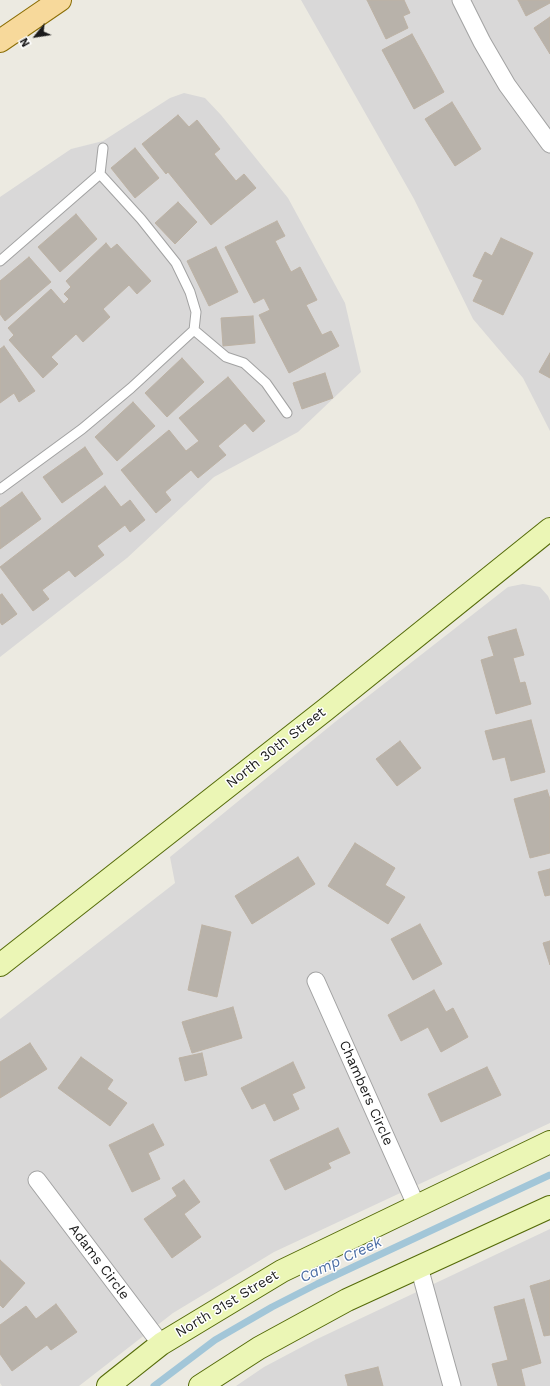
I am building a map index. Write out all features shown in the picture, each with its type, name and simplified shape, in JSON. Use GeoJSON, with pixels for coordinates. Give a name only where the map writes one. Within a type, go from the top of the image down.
{"type":"FeatureCollection","features":[{"type":"Feature","properties":{"kind":"main road"},"geometry":{"type":"LineString","coordinates":[[0,41],[60,0]]}},
{"type":"Feature","properties":{"kind":"main road","name":"North 30th Street"},"geometry":{"type":"LineString","coordinates":[[0,965],[325,710],[550,529]]}},
{"type":"Feature","properties":{"kind":"main road","name":"North 31st Street"},"geometry":{"type":"LineString","coordinates":[[108,1386],[161,1344],[282,1271],[416,1205],[550,1142]]}},
{"type":"Feature","properties":{"kind":"main road"},"geometry":{"type":"LineString","coordinates":[[200,1386],[253,1352],[347,1300],[550,1207]]}},
{"type":"Feature","properties":{"kind":"street"},"geometry":{"type":"LineString","coordinates":[[461,0],[482,42],[507,85],[550,144]]}},
{"type":"Feature","properties":{"kind":"street","name":"Chambers Circle"},"geometry":{"type":"LineString","coordinates":[[316,981],[416,1205]]}},
{"type":"Feature","properties":{"kind":"street","name":"Adams Circle"},"geometry":{"type":"LineString","coordinates":[[37,1180],[161,1344]]}},
{"type":"Feature","properties":{"kind":"street"},"geometry":{"type":"LineString","coordinates":[[419,1267],[452,1386]]}},
{"type":"Feature","properties":{"kind":"lane"},"geometry":{"type":"LineString","coordinates":[[0,261],[100,174],[103,148]]}},
{"type":"Feature","properties":{"kind":"lane"},"geometry":{"type":"LineString","coordinates":[[0,489],[82,429],[131,388],[194,330],[196,312],[190,292],[176,263],[141,219],[100,174]]}},
{"type":"Feature","properties":{"kind":"lane"},"geometry":{"type":"LineString","coordinates":[[194,330],[226,357],[244,363],[266,383],[287,413]]}},
{"type":"Feature","properties":{"kind":"shaded area"},"geometry":{"type":"Polygon","coordinates":[[[301,0],[550,0],[550,431],[523,378],[473,319],[414,199],[301,0]]]}},
{"type":"Feature","properties":{"kind":"shaded area"},"geometry":{"type":"Polygon","coordinates":[[[184,93],[205,98],[221,115],[288,198],[345,303],[361,372],[298,432],[214,477],[127,558],[0,657],[0,197],[71,149],[103,141],[170,98],[184,93]]]}},
{"type":"Feature","properties":{"kind":"shaded area"},"geometry":{"type":"Polygon","coordinates":[[[523,584],[540,587],[548,596],[550,601],[550,1123],[274,1252],[173,1313],[79,1386],[2,1386],[0,1383],[0,1019],[175,883],[170,857],[335,722],[508,587],[523,584]]]}},
{"type":"Feature","properties":{"kind":"shaded area"},"geometry":{"type":"Polygon","coordinates":[[[550,1229],[550,1386],[236,1386],[264,1367],[315,1340],[550,1229]]]}},
{"type":"Feature","properties":{"kind":"building"},"geometry":{"type":"Polygon","coordinates":[[[367,0],[404,0],[410,13],[403,16],[408,28],[386,39],[367,0]]]}},
{"type":"Feature","properties":{"kind":"building"},"geometry":{"type":"Polygon","coordinates":[[[518,0],[550,0],[550,3],[526,16],[518,0]]]}},
{"type":"Feature","properties":{"kind":"building"},"geometry":{"type":"Polygon","coordinates":[[[550,17],[550,54],[534,28],[550,17]]]}},
{"type":"Feature","properties":{"kind":"building"},"geometry":{"type":"Polygon","coordinates":[[[412,34],[444,92],[414,109],[382,50],[412,34]]]}},
{"type":"Feature","properties":{"kind":"building"},"geometry":{"type":"Polygon","coordinates":[[[452,102],[481,149],[455,166],[425,119],[452,102]]]}},
{"type":"Feature","properties":{"kind":"building"},"geometry":{"type":"Polygon","coordinates":[[[178,115],[189,127],[197,120],[220,149],[214,154],[236,181],[244,174],[256,188],[211,225],[168,172],[166,174],[142,144],[178,115]]]}},
{"type":"Feature","properties":{"kind":"building"},"geometry":{"type":"Polygon","coordinates":[[[135,148],[159,178],[135,198],[111,168],[135,148]]]}},
{"type":"Feature","properties":{"kind":"building"},"geometry":{"type":"Polygon","coordinates":[[[178,202],[197,222],[175,244],[155,223],[178,202]]]}},
{"type":"Feature","properties":{"kind":"building"},"geometry":{"type":"Polygon","coordinates":[[[76,214],[97,239],[60,272],[38,247],[76,214]]]}},
{"type":"Feature","properties":{"kind":"building"},"geometry":{"type":"Polygon","coordinates":[[[277,221],[285,236],[275,241],[291,272],[300,267],[317,300],[306,305],[322,335],[331,331],[339,346],[289,373],[259,315],[270,310],[264,298],[254,303],[225,247],[277,221]]]}},
{"type":"Feature","properties":{"kind":"building"},"geometry":{"type":"Polygon","coordinates":[[[501,238],[533,253],[503,315],[473,301],[483,280],[473,276],[485,252],[492,256],[501,238]]]}},
{"type":"Feature","properties":{"kind":"building"},"geometry":{"type":"Polygon","coordinates":[[[106,243],[111,249],[117,244],[151,281],[137,294],[129,285],[103,309],[110,317],[83,342],[76,334],[51,357],[58,364],[43,378],[9,340],[14,335],[8,328],[51,289],[64,304],[69,299],[64,294],[71,287],[66,281],[106,243]]]}},
{"type":"Feature","properties":{"kind":"building"},"geometry":{"type":"Polygon","coordinates":[[[216,247],[238,292],[209,306],[187,261],[216,247]]]}},
{"type":"Feature","properties":{"kind":"building"},"geometry":{"type":"Polygon","coordinates":[[[29,257],[51,282],[5,321],[0,314],[0,281],[29,257]]]}},
{"type":"Feature","properties":{"kind":"building"},"geometry":{"type":"Polygon","coordinates":[[[253,316],[255,343],[223,346],[221,318],[253,316]]]}},
{"type":"Feature","properties":{"kind":"building"},"geometry":{"type":"Polygon","coordinates":[[[4,346],[35,391],[19,402],[14,393],[0,403],[0,349],[4,346]]]}},
{"type":"Feature","properties":{"kind":"building"},"geometry":{"type":"Polygon","coordinates":[[[550,353],[550,378],[539,372],[550,353]]]}},
{"type":"Feature","properties":{"kind":"building"},"geometry":{"type":"Polygon","coordinates":[[[182,358],[204,382],[167,417],[145,393],[182,358]]]}},
{"type":"Feature","properties":{"kind":"building"},"geometry":{"type":"Polygon","coordinates":[[[325,373],[333,398],[302,409],[293,383],[325,373]]]}},
{"type":"Feature","properties":{"kind":"building"},"geometry":{"type":"Polygon","coordinates":[[[228,377],[265,421],[253,432],[245,423],[218,446],[226,455],[198,478],[191,470],[165,492],[171,500],[156,513],[121,470],[169,430],[186,451],[199,441],[179,418],[228,377]]]}},
{"type":"Feature","properties":{"kind":"building"},"geometry":{"type":"Polygon","coordinates":[[[133,402],[155,426],[117,461],[95,437],[133,402]]]}},
{"type":"Feature","properties":{"kind":"building"},"geometry":{"type":"Polygon","coordinates":[[[85,447],[103,474],[62,503],[43,477],[85,447]]]}},
{"type":"Feature","properties":{"kind":"building"},"geometry":{"type":"Polygon","coordinates":[[[105,486],[121,507],[130,500],[145,520],[130,532],[125,525],[97,546],[104,555],[75,577],[69,570],[42,590],[49,599],[33,611],[0,567],[105,486]]]}},
{"type":"Feature","properties":{"kind":"building"},"geometry":{"type":"Polygon","coordinates":[[[22,492],[41,519],[0,549],[0,508],[22,492]]]}},
{"type":"Feature","properties":{"kind":"building"},"geometry":{"type":"Polygon","coordinates":[[[2,594],[17,614],[2,625],[0,622],[0,595],[2,594]]]}},
{"type":"Feature","properties":{"kind":"building"},"geometry":{"type":"Polygon","coordinates":[[[516,629],[524,655],[513,658],[520,683],[525,682],[531,704],[496,714],[481,660],[494,656],[488,637],[516,629]]]}},
{"type":"Feature","properties":{"kind":"building"},"geometry":{"type":"Polygon","coordinates":[[[531,720],[545,772],[511,781],[505,757],[493,760],[485,731],[531,720]]]}},
{"type":"Feature","properties":{"kind":"building"},"geometry":{"type":"Polygon","coordinates":[[[400,741],[421,768],[397,786],[376,759],[400,741]]]}},
{"type":"Feature","properties":{"kind":"building"},"geometry":{"type":"Polygon","coordinates":[[[547,790],[550,799],[550,853],[530,858],[514,799],[547,790]]]}},
{"type":"Feature","properties":{"kind":"building"},"geometry":{"type":"Polygon","coordinates":[[[355,843],[395,868],[385,885],[405,897],[388,924],[328,886],[355,843]]]}},
{"type":"Feature","properties":{"kind":"building"},"geometry":{"type":"Polygon","coordinates":[[[298,857],[315,884],[252,924],[235,896],[298,857]]]}},
{"type":"Feature","properties":{"kind":"building"},"geometry":{"type":"Polygon","coordinates":[[[550,869],[550,895],[545,896],[538,872],[550,869]]]}},
{"type":"Feature","properties":{"kind":"building"},"geometry":{"type":"Polygon","coordinates":[[[420,924],[442,964],[413,980],[391,939],[420,924]]]}},
{"type":"Feature","properties":{"kind":"building"},"geometry":{"type":"Polygon","coordinates":[[[202,925],[231,932],[217,997],[188,990],[202,925]]]}},
{"type":"Feature","properties":{"kind":"building"},"geometry":{"type":"Polygon","coordinates":[[[550,941],[550,965],[543,943],[550,941]]]}},
{"type":"Feature","properties":{"kind":"building"},"geometry":{"type":"Polygon","coordinates":[[[434,990],[446,1012],[453,1008],[468,1037],[441,1052],[428,1027],[401,1041],[388,1015],[434,990]]]}},
{"type":"Feature","properties":{"kind":"building"},"geometry":{"type":"Polygon","coordinates":[[[233,1007],[242,1038],[192,1053],[182,1022],[233,1007]]]}},
{"type":"Feature","properties":{"kind":"building"},"geometry":{"type":"Polygon","coordinates":[[[30,1043],[47,1069],[0,1098],[0,1062],[30,1043]]]}},
{"type":"Feature","properties":{"kind":"building"},"geometry":{"type":"Polygon","coordinates":[[[202,1053],[207,1075],[185,1081],[179,1058],[202,1053]]]}},
{"type":"Feature","properties":{"kind":"building"},"geometry":{"type":"Polygon","coordinates":[[[81,1057],[113,1080],[107,1089],[127,1103],[110,1126],[58,1088],[81,1057]]]}},
{"type":"Feature","properties":{"kind":"building"},"geometry":{"type":"Polygon","coordinates":[[[293,1062],[305,1088],[292,1094],[299,1109],[274,1121],[265,1103],[252,1109],[241,1088],[293,1062]]]}},
{"type":"Feature","properties":{"kind":"building"},"geometry":{"type":"Polygon","coordinates":[[[487,1067],[501,1095],[441,1122],[428,1094],[487,1067]]]}},
{"type":"Feature","properties":{"kind":"building"},"geometry":{"type":"Polygon","coordinates":[[[153,1124],[164,1145],[148,1153],[160,1179],[132,1192],[109,1145],[153,1124]]]}},
{"type":"Feature","properties":{"kind":"building"},"geometry":{"type":"Polygon","coordinates":[[[338,1128],[350,1153],[328,1163],[331,1168],[285,1190],[270,1160],[338,1128]]]}},
{"type":"Feature","properties":{"kind":"building"},"geometry":{"type":"Polygon","coordinates":[[[184,1180],[200,1202],[184,1214],[201,1237],[172,1258],[144,1219],[177,1196],[172,1188],[184,1180]]]}},
{"type":"Feature","properties":{"kind":"building"},"geometry":{"type":"Polygon","coordinates":[[[0,1260],[25,1283],[3,1308],[0,1305],[0,1260]]]}},
{"type":"Feature","properties":{"kind":"building"},"geometry":{"type":"Polygon","coordinates":[[[550,1280],[550,1335],[544,1336],[530,1286],[550,1280]]]}},
{"type":"Feature","properties":{"kind":"building"},"geometry":{"type":"Polygon","coordinates":[[[524,1299],[541,1363],[521,1369],[525,1386],[498,1386],[492,1364],[508,1360],[494,1307],[524,1299]]]}},
{"type":"Feature","properties":{"kind":"building"},"geometry":{"type":"Polygon","coordinates":[[[56,1304],[77,1332],[51,1350],[47,1345],[12,1371],[0,1354],[0,1325],[26,1306],[36,1319],[56,1304]]]}},
{"type":"Feature","properties":{"kind":"building"},"geometry":{"type":"Polygon","coordinates":[[[378,1367],[383,1386],[348,1386],[345,1375],[378,1367]]]}},
{"type":"Feature","properties":{"kind":"waterway","name":"Camp Creek"},"geometry":{"type":"LineString","coordinates":[[154,1386],[215,1340],[272,1307],[317,1284],[550,1175]]}}]}
